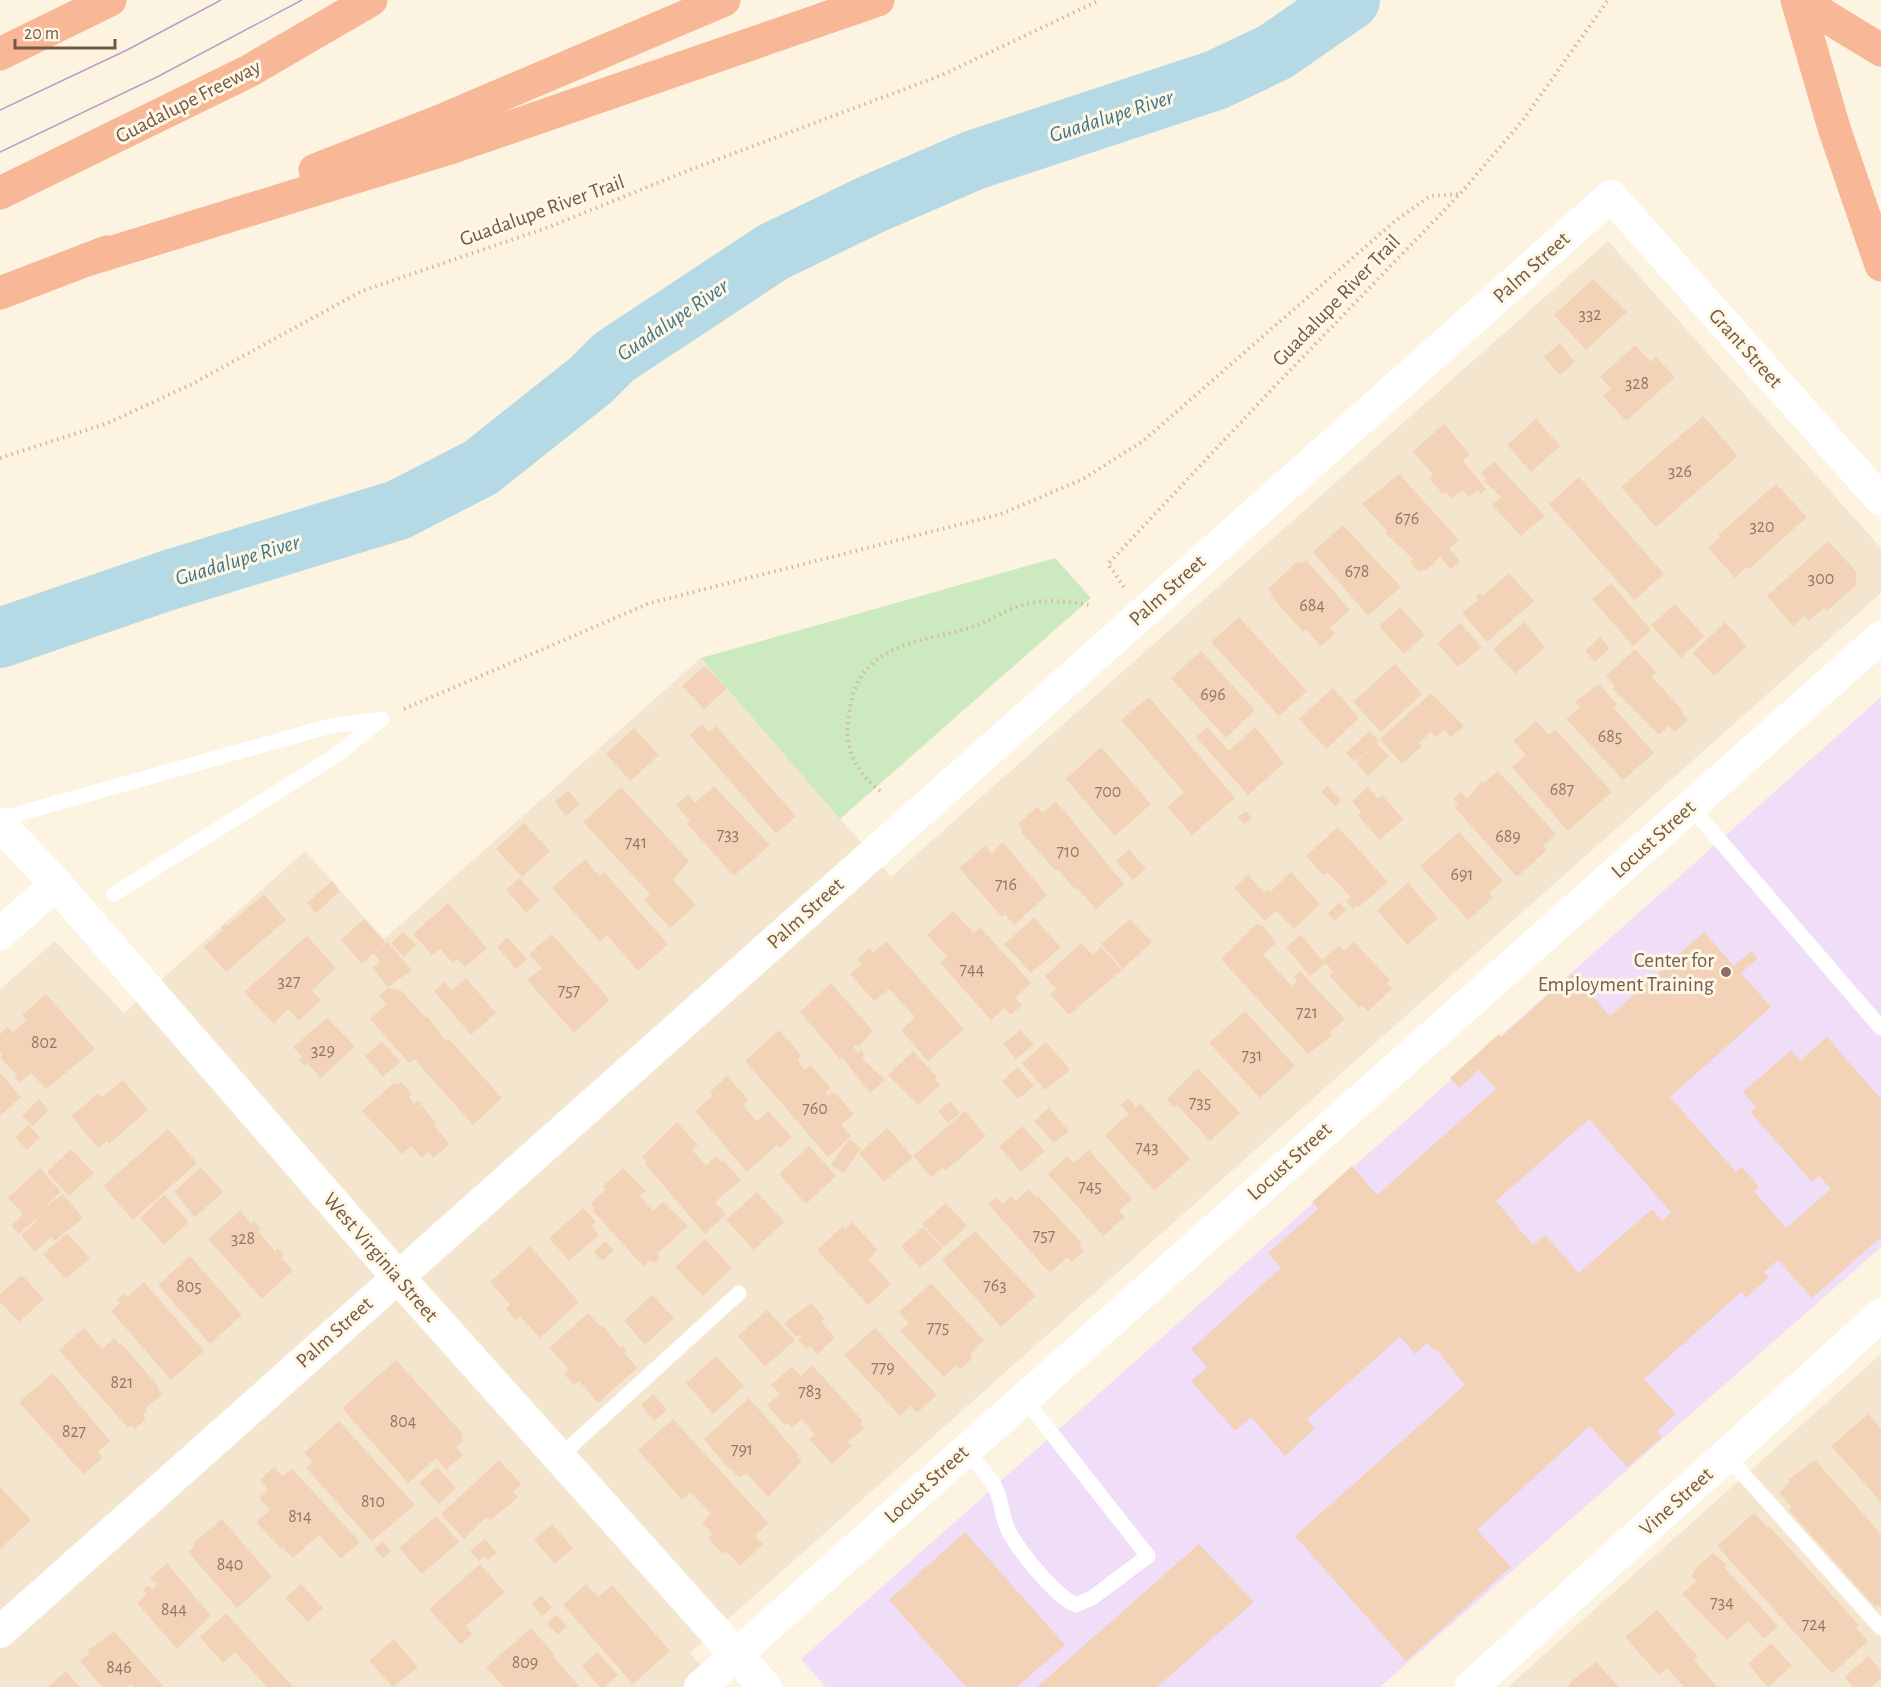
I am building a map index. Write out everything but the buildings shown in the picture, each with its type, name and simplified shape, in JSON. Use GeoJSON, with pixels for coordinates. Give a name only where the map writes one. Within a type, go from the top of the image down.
{"type":"FeatureCollection","features":[{"type":"Feature","properties":{"kind":"highway"},"geometry":{"type":"LineString","coordinates":[[0,54],[110,0]]}},
{"type":"Feature","properties":{"kind":"highway","name":"Guadalupe Freeway"},"geometry":{"type":"LineString","coordinates":[[0,193],[249,71],[371,0]]}},
{"type":"Feature","properties":{"kind":"highway"},"geometry":{"type":"LineString","coordinates":[[0,293],[445,119],[723,0]]}},
{"type":"Feature","properties":{"kind":"highway"},"geometry":{"type":"LineString","coordinates":[[87,260],[445,150],[878,0]]}},
{"type":"Feature","properties":{"kind":"highway"},"geometry":{"type":"LineString","coordinates":[[1798,0],[1881,50]]}},
{"type":"Feature","properties":{"kind":"highway"},"geometry":{"type":"LineString","coordinates":[[1798,0],[1834,128],[1881,265]]}},
{"type":"Feature","properties":{"kind":"street","name":"Palm Street"},"geometry":{"type":"LineString","coordinates":[[0,1632],[1611,196]]}},
{"type":"Feature","properties":{"kind":"street","name":"Grant Street"},"geometry":{"type":"LineString","coordinates":[[1611,196],[1881,500]]}},
{"type":"Feature","properties":{"kind":"street","name":"Locust Street"},"geometry":{"type":"LineString","coordinates":[[700,1687],[1023,1397],[1881,637]]}},
{"type":"Feature","properties":{"kind":"street","name":"West Virginia Street"},"geometry":{"type":"LineString","coordinates":[[0,825],[32,862],[56,884],[558,1458],[765,1687]]}},
{"type":"Feature","properties":{"kind":"street"},"geometry":{"type":"LineString","coordinates":[[0,934],[56,884]]}},
{"type":"Feature","properties":{"kind":"street","name":"Vine Street"},"geometry":{"type":"LineString","coordinates":[[1471,1687],[1881,1315]]}},
{"type":"Feature","properties":{"kind":"lane"},"geometry":{"type":"LineString","coordinates":[[0,819],[330,726],[382,719]]}},
{"type":"Feature","properties":{"kind":"lane"},"geometry":{"type":"LineString","coordinates":[[114,894],[335,756],[382,719]]}},
{"type":"Feature","properties":{"kind":"lane"},"geometry":{"type":"LineString","coordinates":[[1690,806],[1881,1028]]}},
{"type":"Feature","properties":{"kind":"lane"},"geometry":{"type":"LineString","coordinates":[[558,1458],[739,1293]]}},
{"type":"Feature","properties":{"kind":"lane"},"geometry":{"type":"LineString","coordinates":[[964,1450],[994,1485],[1003,1504],[1010,1533],[1050,1584],[1069,1602],[1076,1605],[1092,1598],[1148,1556],[1023,1397]]}},
{"type":"Feature","properties":{"kind":"lane"},"geometry":{"type":"LineString","coordinates":[[1726,1455],[1881,1628]]}},
{"type":"Feature","properties":{"kind":"path","name":"Guadalupe River Trail"},"geometry":{"type":"LineString","coordinates":[[0,458],[108,423],[192,384],[362,291],[549,227],[692,169],[931,79],[1100,0]]}},
{"type":"Feature","properties":{"kind":"path","name":"Guadalupe River Trail"},"geometry":{"type":"LineString","coordinates":[[1144,610],[1108,564],[1460,194],[1523,120],[1608,0]]}},
{"type":"Feature","properties":{"kind":"path"},"geometry":{"type":"LineString","coordinates":[[382,719],[650,603],[1001,514],[1083,479],[1143,441],[1395,222],[1430,196],[1460,194]]}},
{"type":"Feature","properties":{"kind":"path"},"geometry":{"type":"LineString","coordinates":[[880,791],[867,781],[853,759],[847,733],[849,705],[857,681],[871,664],[893,649],[978,625],[1007,610],[1031,603],[1057,601],[1089,605]]}},
{"type":"Feature","properties":{"kind":"shaded area"},"geometry":{"type":"Polygon","coordinates":[[[1608,241],[1881,548],[1881,593],[690,1653],[720,1687],[0,1687],[0,989],[55,941],[124,1013],[305,851],[384,939],[701,658],[891,877],[1608,241]]]}},
{"type":"Feature","properties":{"kind":"shaded area","name":"Center for Employment Training"},"geometry":{"type":"Polygon","coordinates":[[[1881,697],[1881,1247],[1380,1687],[826,1687],[801,1659],[1881,697]]]}},
{"type":"Feature","properties":{"kind":"shaded area"},"geometry":{"type":"Polygon","coordinates":[[[1881,1354],[1881,1687],[1508,1687],[1586,1617],[1881,1354]]]}},
{"type":"Feature","properties":{"kind":"green space"},"geometry":{"type":"Polygon","coordinates":[[[1055,558],[1091,598],[840,819],[701,658],[1055,558]]]}},
{"type":"Feature","properties":{"kind":"waterway","name":"Guadalupe River"},"geometry":{"type":"LineString","coordinates":[[0,638],[166,581],[398,510],[480,468],[591,380],[614,357],[773,252],[870,205],[974,160],[1216,80],[1275,52],[1350,0]]}},
{"type":"Feature","properties":{"kind":"tram line"},"geometry":{"type":"LineString","coordinates":[[0,110],[127,50],[221,0]]}},
{"type":"Feature","properties":{"kind":"tram line"},"geometry":{"type":"LineString","coordinates":[[0,152],[157,77],[302,0]]}},
{"type":"Feature","properties":{"kind":"place","name":"Center for Employment Training"},"geometry":{"type":"Point","coordinates":[1726,972]}}]}
